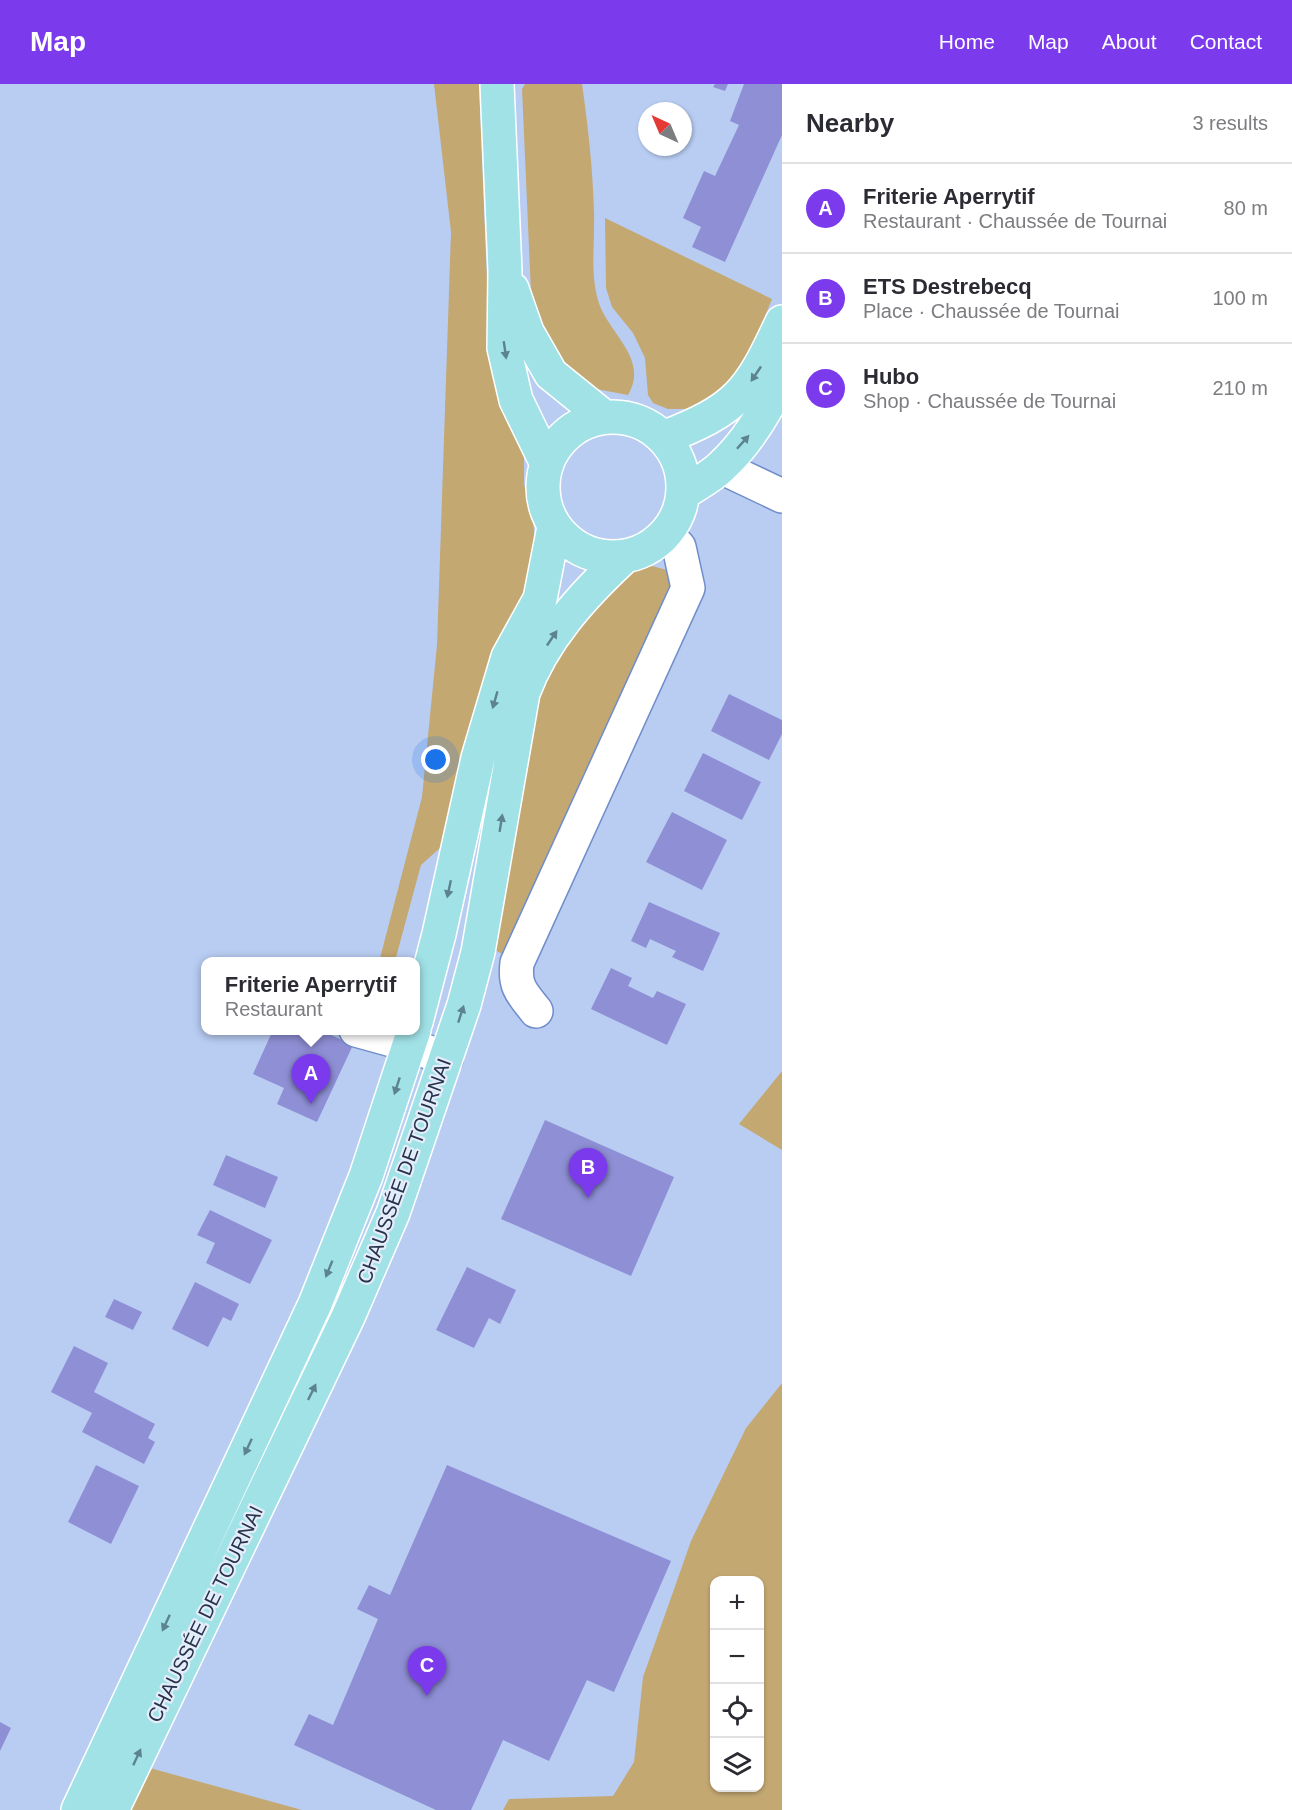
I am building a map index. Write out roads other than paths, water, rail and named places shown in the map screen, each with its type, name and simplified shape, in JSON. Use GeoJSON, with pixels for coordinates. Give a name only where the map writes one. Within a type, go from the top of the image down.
{"type":"FeatureCollection","features":[{"type":"Feature","properties":{"kind":"main road"},"geometry":{"type":"LineString","coordinates":[[499,86],[505,271],[504,348],[516,400],[547,464]]}},
{"type":"Feature","properties":{"kind":"main road"},"geometry":{"type":"LineString","coordinates":[[505,271],[527,332],[551,374],[603,416]]}},
{"type":"Feature","properties":{"kind":"main road"},"geometry":{"type":"LineString","coordinates":[[663,438],[695,426],[723,411],[741,395],[762,365],[782,322]]}},
{"type":"Feature","properties":{"kind":"main road"},"geometry":{"type":"LineString","coordinates":[[683,493],[721,467],[751,434],[766,412],[782,377]]}},
{"type":"Feature","properties":{"kind":"main road"},"geometry":{"type":"LineString","coordinates":[[603,416],[641,422],[663,438],[675,454],[682,473],[683,493],[680,507],[666,533],[654,544],[624,557],[604,557],[585,552],[568,542],[554,527],[545,507],[542,486],[547,464],[557,444],[573,429],[603,416]]}},
{"type":"Feature","properties":{"kind":"main road","name":"CHAUSSÉE DE TOURNAI"},"geometry":{"type":"LineString","coordinates":[[420,1006],[439,934],[478,758],[508,657],[540,600],[554,527]]}},
{"type":"Feature","properties":{"kind":"main road","name":"CHAUSSÉE DE TOURNAI"},"geometry":{"type":"LineString","coordinates":[[112,1810],[348,1317],[393,1212],[446,1059],[478,952],[523,693],[532,669],[568,615],[593,585],[624,557]]}},
{"type":"Feature","properties":{"kind":"main road","name":"CHAUSSÉE DE TOURNAI"},"geometry":{"type":"LineString","coordinates":[[78,1810],[315,1304],[355,1208],[412,1035]]}},
{"type":"Feature","properties":{"kind":"street"},"geometry":{"type":"LineString","coordinates":[[721,467],[782,496]]}},
{"type":"Feature","properties":{"kind":"street"},"geometry":{"type":"LineString","coordinates":[[536,1011],[520,992],[515,979],[518,963],[688,588],[679,548],[666,533]]}},
{"type":"Feature","properties":{"kind":"street"},"geometry":{"type":"LineString","coordinates":[[416,1035],[446,1059]]}},
{"type":"Feature","properties":{"kind":"place","name":"Friterie Aperrytif"},"geometry":{"type":"Point","coordinates":[311,1104]}},
{"type":"Feature","properties":{"kind":"place","name":"ETS Destrebecq"},"geometry":{"type":"Point","coordinates":[588,1198]}},
{"type":"Feature","properties":{"kind":"place","name":"Hubo"},"geometry":{"type":"Point","coordinates":[427,1696]}}]}
